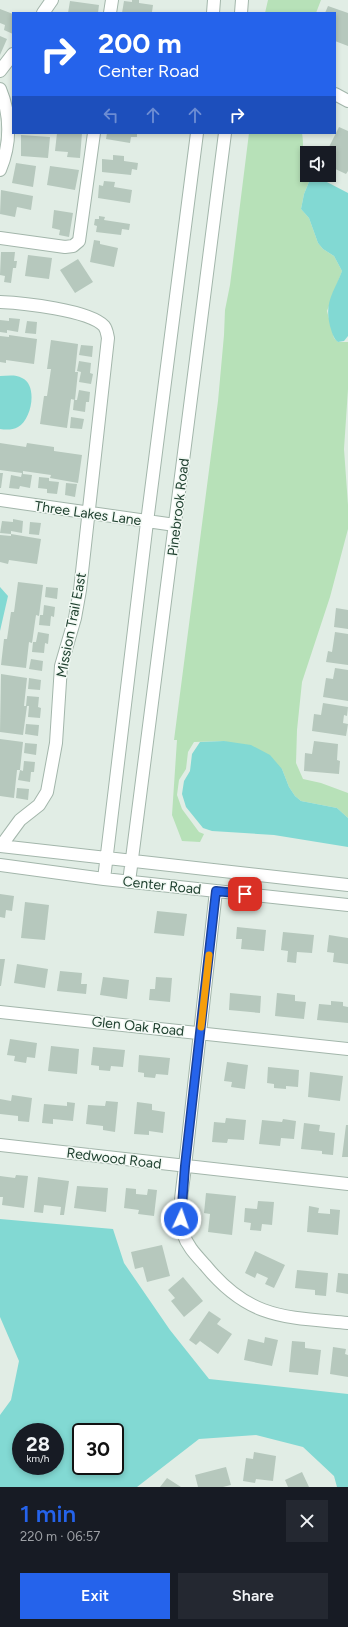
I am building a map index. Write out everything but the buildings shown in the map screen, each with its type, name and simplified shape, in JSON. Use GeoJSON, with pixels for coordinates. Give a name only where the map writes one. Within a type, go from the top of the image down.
{"type":"FeatureCollection","features":[{"type":"Feature","properties":{"kind":"street"},"geometry":{"type":"LineString","coordinates":[[44,12],[52,0]]}},
{"type":"Feature","properties":{"kind":"street"},"geometry":{"type":"LineString","coordinates":[[110,12],[112,0]]}},
{"type":"Feature","properties":{"kind":"street"},"geometry":{"type":"LineString","coordinates":[[213,12],[214,0]]}},
{"type":"Feature","properties":{"kind":"street"},"geometry":{"type":"LineString","coordinates":[[241,12],[242,0]]}},
{"type":"Feature","properties":{"kind":"street"},"geometry":{"type":"LineString","coordinates":[[0,71],[12,55]]}},
{"type":"Feature","properties":{"kind":"street"},"geometry":{"type":"LineString","coordinates":[[0,89],[8,117],[0,170]]}},
{"type":"Feature","properties":{"kind":"street"},"geometry":{"type":"LineString","coordinates":[[336,95],[348,101]]}},
{"type":"Feature","properties":{"kind":"street"},"geometry":{"type":"LineString","coordinates":[[0,238],[65,247],[73,246],[79,241],[94,134]]}},
{"type":"Feature","properties":{"kind":"street","name":"Pinebrook Road"},"geometry":{"type":"LineString","coordinates":[[104,879],[147,522],[197,134]]}},
{"type":"Feature","properties":{"kind":"street","name":"Pinebrook Road"},"geometry":{"type":"LineString","coordinates":[[129,882],[225,134]]}},
{"type":"Feature","properties":{"kind":"street","name":"Mission Trail East"},"geometry":{"type":"LineString","coordinates":[[0,302],[72,312],[93,319],[104,326],[107,330],[108,338],[80,590],[75,618],[61,666],[56,743],[50,784],[39,805],[20,820],[0,846]]}},
{"type":"Feature","properties":{"kind":"street","name":"Three Lakes Lane"},"geometry":{"type":"LineString","coordinates":[[0,500],[175,525]]}},
{"type":"Feature","properties":{"kind":"street","name":"Center Road"},"geometry":{"type":"LineString","coordinates":[[0,846],[348,885]]}},
{"type":"Feature","properties":{"kind":"street","name":"Center Road"},"geometry":{"type":"LineString","coordinates":[[0,865],[129,882],[348,905]]}},
{"type":"Feature","properties":{"kind":"street"},"geometry":{"type":"LineString","coordinates":[[216,891],[185,1166],[181,1209],[183,1232],[192,1250],[226,1288],[247,1303],[271,1313],[294,1318],[348,1324]]}},
{"type":"Feature","properties":{"kind":"street","name":"Glen Oak Road"},"geometry":{"type":"LineString","coordinates":[[0,1012],[348,1049]]}},
{"type":"Feature","properties":{"kind":"street","name":"Redwood Road"},"geometry":{"type":"LineString","coordinates":[[0,1145],[348,1184]]}},
{"type":"Feature","properties":{"kind":"green space"},"geometry":{"type":"Polygon","coordinates":[[[268,0],[321,0],[316,12],[265,12],[268,0]]]}},
{"type":"Feature","properties":{"kind":"green space"},"geometry":{"type":"Polygon","coordinates":[[[249,134],[302,134],[303,146],[300,146],[300,182],[309,182],[304,194],[301,209],[309,218],[318,243],[323,249],[334,256],[342,271],[327,311],[334,338],[338,342],[348,342],[348,389],[344,449],[348,529],[330,597],[302,682],[297,730],[296,763],[303,779],[321,783],[348,793],[348,818],[337,808],[301,801],[295,796],[289,787],[282,769],[224,741],[194,742],[188,752],[186,769],[179,780],[177,795],[182,809],[199,832],[204,834],[200,842],[182,841],[172,815],[177,740],[174,740],[218,401],[225,310],[230,285],[249,134]]]}},
{"type":"Feature","properties":{"kind":"water"},"geometry":{"type":"Polygon","coordinates":[[[309,182],[327,182],[348,193],[348,336],[344,341],[338,342],[334,337],[328,317],[329,303],[342,271],[334,256],[323,249],[318,243],[309,218],[301,209],[304,194],[309,182]]]}},
{"type":"Feature","properties":{"kind":"water"},"geometry":{"type":"Polygon","coordinates":[[[0,376],[14,376],[22,378],[30,387],[30,410],[23,423],[14,429],[0,429],[0,376]]]}},
{"type":"Feature","properties":{"kind":"water"},"geometry":{"type":"Polygon","coordinates":[[[0,587],[8,596],[0,631],[0,587]]]}},
{"type":"Feature","properties":{"kind":"water"},"geometry":{"type":"Polygon","coordinates":[[[224,741],[251,745],[270,755],[282,769],[289,787],[295,796],[301,801],[337,808],[348,818],[348,847],[274,835],[212,831],[203,828],[186,807],[182,794],[184,781],[190,771],[192,754],[200,742],[224,741]]]}},
{"type":"Feature","properties":{"kind":"water"},"geometry":{"type":"Polygon","coordinates":[[[0,1219],[113,1229],[124,1263],[170,1330],[209,1379],[348,1394],[348,1487],[337,1487],[334,1476],[303,1447],[256,1435],[199,1439],[137,1487],[0,1487],[0,1415],[11,1400],[19,1361],[0,1317],[0,1219]]]}},
{"type":"Feature","properties":{"kind":"slow traffic"},"geometry":{"type":"LineString","coordinates":[[201,1027],[209,955]]}},
{"type":"Feature","properties":{"kind":"route"},"geometry":{"type":"LineString","coordinates":[[181,1219],[185,1166],[216,891],[245,894]]}}]}
